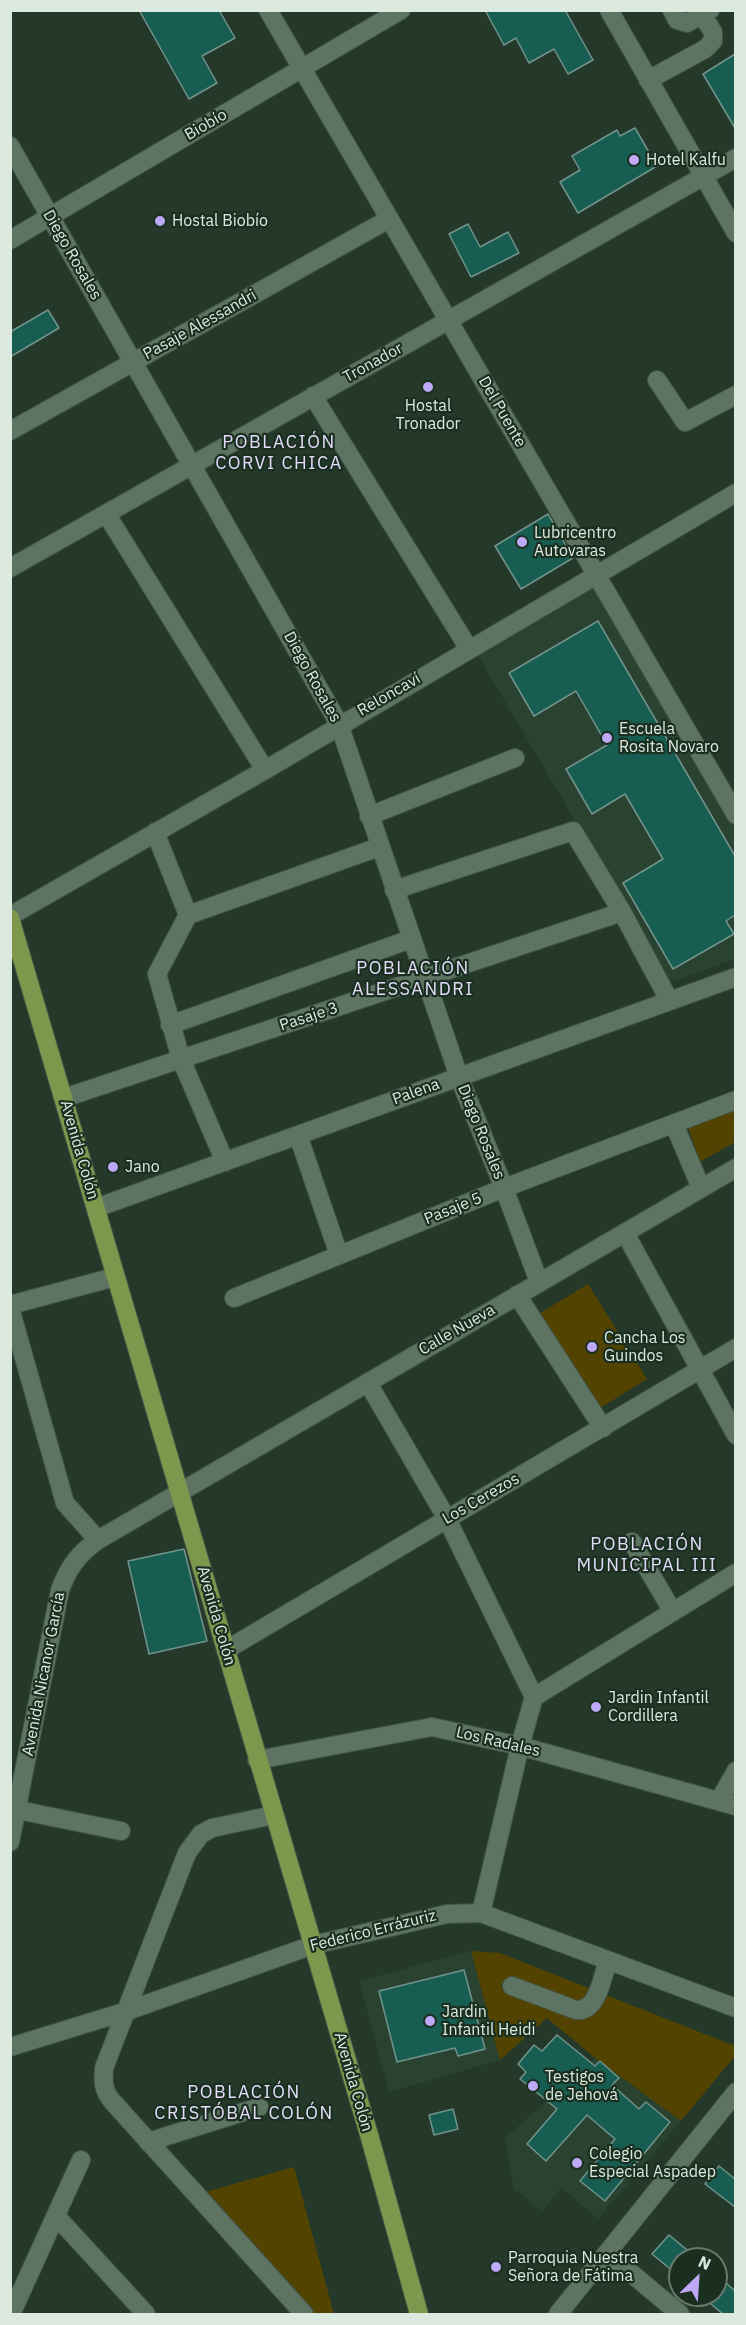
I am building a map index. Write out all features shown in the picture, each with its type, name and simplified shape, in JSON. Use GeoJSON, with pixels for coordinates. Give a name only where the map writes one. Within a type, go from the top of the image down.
{"type":"FeatureCollection","features":[{"type":"Feature","properties":{"kind":"main road","name":"Avenida Colón"},"geometry":{"type":"LineString","coordinates":[[10,917],[313,1945],[417,2314]]}},
{"type":"Feature","properties":{"kind":"street","name":"Del Puente"},"geometry":{"type":"LineString","coordinates":[[268,10],[735,815]]}},
{"type":"Feature","properties":{"kind":"street","name":"Biobío"},"geometry":{"type":"LineString","coordinates":[[10,240],[400,10]]}},
{"type":"Feature","properties":{"kind":"street"},"geometry":{"type":"LineString","coordinates":[[609,10],[735,233]]}},
{"type":"Feature","properties":{"kind":"street"},"geometry":{"type":"LineString","coordinates":[[648,80],[705,49],[713,41],[713,32],[706,13],[687,23],[682,23],[677,20],[672,10]]}},
{"type":"Feature","properties":{"kind":"street","name":"Diego Rosales"},"geometry":{"type":"LineString","coordinates":[[10,146],[339,724],[459,1077],[539,1282]]}},
{"type":"Feature","properties":{"kind":"street","name":"Tronador"},"geometry":{"type":"LineString","coordinates":[[10,568],[735,158]]}},
{"type":"Feature","properties":{"kind":"street","name":"Pasaje Alessandri"},"geometry":{"type":"LineString","coordinates":[[10,431],[389,219]]}},
{"type":"Feature","properties":{"kind":"street"},"geometry":{"type":"LineString","coordinates":[[657,380],[685,422],[735,395]]}},
{"type":"Feature","properties":{"kind":"street"},"geometry":{"type":"LineString","coordinates":[[313,396],[469,649]]}},
{"type":"Feature","properties":{"kind":"street","name":"Reloncaví"},"geometry":{"type":"LineString","coordinates":[[10,917],[265,770],[339,724],[735,493]]}},
{"type":"Feature","properties":{"kind":"street"},"geometry":{"type":"LineString","coordinates":[[107,515],[265,770]]}},
{"type":"Feature","properties":{"kind":"street"},"geometry":{"type":"LineString","coordinates":[[369,816],[515,758]]}},
{"type":"Feature","properties":{"kind":"street"},"geometry":{"type":"LineString","coordinates":[[394,890],[573,831],[622,912],[669,1000]]}},
{"type":"Feature","properties":{"kind":"street"},"geometry":{"type":"LineString","coordinates":[[154,832],[188,915]]}},
{"type":"Feature","properties":{"kind":"street"},"geometry":{"type":"LineString","coordinates":[[225,1162],[181,1059],[157,974],[188,915],[379,847]]}},
{"type":"Feature","properties":{"kind":"street","name":"Pasaje 3"},"geometry":{"type":"LineString","coordinates":[[63,1098],[622,912]]}},
{"type":"Feature","properties":{"kind":"street"},"geometry":{"type":"LineString","coordinates":[[170,1025],[411,939]]}},
{"type":"Feature","properties":{"kind":"street","name":"Palena"},"geometry":{"type":"LineString","coordinates":[[96,1208],[735,977]]}},
{"type":"Feature","properties":{"kind":"street","name":"Pasaje 5"},"geometry":{"type":"LineString","coordinates":[[234,1298],[504,1188],[735,1101]]}},
{"type":"Feature","properties":{"kind":"street"},"geometry":{"type":"LineString","coordinates":[[675,1124],[701,1188]]}},
{"type":"Feature","properties":{"kind":"street"},"geometry":{"type":"LineString","coordinates":[[298,1135],[339,1255]]}},
{"type":"Feature","properties":{"kind":"street","name":"Calle Nueva"},"geometry":{"type":"LineString","coordinates":[[179,1492],[735,1168]]}},
{"type":"Feature","properties":{"kind":"street"},"geometry":{"type":"LineString","coordinates":[[625,1233],[735,1435]]}},
{"type":"Feature","properties":{"kind":"street"},"geometry":{"type":"LineString","coordinates":[[98,1540],[65,1503],[10,1307],[115,1277]]}},
{"type":"Feature","properties":{"kind":"street"},"geometry":{"type":"LineString","coordinates":[[517,1295],[603,1428]]}},
{"type":"Feature","properties":{"kind":"street","name":"Los Cerezos"},"geometry":{"type":"LineString","coordinates":[[226,1650],[735,1348]]}},
{"type":"Feature","properties":{"kind":"street"},"geometry":{"type":"LineString","coordinates":[[368,1383],[447,1519],[534,1697],[520,1746],[481,1913]]}},
{"type":"Feature","properties":{"kind":"street","name":"Avenida Nicanor García"},"geometry":{"type":"LineString","coordinates":[[10,1842],[60,1590],[74,1561],[98,1540],[179,1492]]}},
{"type":"Feature","properties":{"kind":"street"},"geometry":{"type":"LineString","coordinates":[[632,1542],[673,1612]]}},
{"type":"Feature","properties":{"kind":"street"},"geometry":{"type":"LineString","coordinates":[[534,1697],[735,1573]]}},
{"type":"Feature","properties":{"kind":"street","name":"Los Radales"},"geometry":{"type":"LineString","coordinates":[[257,1760],[432,1727],[520,1746],[727,1804]]}},
{"type":"Feature","properties":{"kind":"street"},"geometry":{"type":"LineString","coordinates":[[727,1804],[735,1771]]}},
{"type":"Feature","properties":{"kind":"street"},"geometry":{"type":"LineString","coordinates":[[18,1810],[121,1831]]}},
{"type":"Feature","properties":{"kind":"street"},"geometry":{"type":"LineString","coordinates":[[274,1815],[212,1827],[196,1840],[187,1853],[104,2068],[103,2082],[105,2093],[304,2314]]}},
{"type":"Feature","properties":{"kind":"street","name":"Federico Errázuriz"},"geometry":{"type":"LineString","coordinates":[[10,2047],[127,2011],[313,1945],[447,1914],[481,1913],[735,2008]]}},
{"type":"Feature","properties":{"kind":"street"},"geometry":{"type":"LineString","coordinates":[[512,1986],[581,2011],[593,2003],[608,1961]]}},
{"type":"Feature","properties":{"kind":"street"},"geometry":{"type":"LineString","coordinates":[[558,2314],[735,2092]]}},
{"type":"Feature","properties":{"kind":"street"},"geometry":{"type":"LineString","coordinates":[[148,2142],[259,2108]]}},
{"type":"Feature","properties":{"kind":"street"},"geometry":{"type":"LineString","coordinates":[[11,2314],[81,2160]]}},
{"type":"Feature","properties":{"kind":"street"},"geometry":{"type":"LineString","coordinates":[[56,2216],[140,2312]]}},
{"type":"Feature","properties":{"kind":"street"},"geometry":{"type":"LineString","coordinates":[[607,2253],[680,2314]]}},
{"type":"Feature","properties":{"kind":"shaded area","name":"Escuela Rosita Novaro"},"geometry":{"type":"Polygon","coordinates":[[[599,582],[735,821],[735,959],[670,982],[477,654],[599,582]]]}},
{"type":"Feature","properties":{"kind":"shaded area"},"geometry":{"type":"Polygon","coordinates":[[[735,1104],[735,1142],[700,1162],[687,1124],[735,1104]]]}},
{"type":"Feature","properties":{"kind":"shaded area","name":"Cancha Los Guindos"},"geometry":{"type":"Polygon","coordinates":[[[588,1284],[647,1379],[597,1410],[537,1315],[588,1284]]]}},
{"type":"Feature","properties":{"kind":"shaded area","name":"Jardin Infantil Heidi"},"geometry":{"type":"Polygon","coordinates":[[[471,1951],[500,2060],[389,2092],[359,1981],[471,1951]]]}},
{"type":"Feature","properties":{"kind":"shaded area"},"geometry":{"type":"Polygon","coordinates":[[[471,1951],[500,1953],[735,2046],[735,2056],[681,2121],[595,2058],[547,2018],[500,2060],[471,1951]]]}},
{"type":"Feature","properties":{"kind":"shaded area","name":"Colegio Especial Aspadep"},"geometry":{"type":"Polygon","coordinates":[[[595,2058],[681,2121],[598,2219],[562,2188],[542,2211],[514,2189],[505,2138],[595,2058]]]}},
{"type":"Feature","properties":{"kind":"shaded area"},"geometry":{"type":"Polygon","coordinates":[[[294,2167],[334,2314],[316,2314],[308,2310],[205,2192],[294,2167]]]}},
{"type":"Feature","properties":{"kind":"building"},"geometry":{"type":"Polygon","coordinates":[[[139,10],[219,10],[235,38],[202,56],[217,83],[189,99],[139,10]]]}},
{"type":"Feature","properties":{"kind":"building"},"geometry":{"type":"Polygon","coordinates":[[[485,10],[565,10],[593,60],[568,74],[554,49],[529,63],[516,38],[504,45],[485,10]]]}},
{"type":"Feature","properties":{"kind":"building"},"geometry":{"type":"Polygon","coordinates":[[[735,54],[735,128],[703,74],[735,54]]]}},
{"type":"Feature","properties":{"kind":"building"},"geometry":{"type":"Polygon","coordinates":[[[635,128],[657,166],[578,213],[560,182],[580,170],[572,156],[617,130],[620,136],[635,128]]]}},
{"type":"Feature","properties":{"kind":"building"},"geometry":{"type":"Polygon","coordinates":[[[468,224],[480,247],[508,232],[519,253],[471,277],[449,234],[468,224]]]}},
{"type":"Feature","properties":{"kind":"building"},"geometry":{"type":"Polygon","coordinates":[[[48,310],[59,328],[10,357],[10,332],[48,310]]]}},
{"type":"Feature","properties":{"kind":"building"},"geometry":{"type":"Polygon","coordinates":[[[548,514],[573,558],[521,589],[495,546],[548,514]]]}},
{"type":"Feature","properties":{"kind":"building"},"geometry":{"type":"Polygon","coordinates":[[[598,621],[735,856],[735,915],[726,921],[734,934],[673,969],[623,883],[663,859],[625,794],[592,814],[566,769],[607,745],[576,691],[534,716],[509,673],[598,621]]]}},
{"type":"Feature","properties":{"kind":"building"},"geometry":{"type":"Polygon","coordinates":[[[184,1549],[207,1641],[149,1654],[128,1561],[184,1549]]]}},
{"type":"Feature","properties":{"kind":"building"},"geometry":{"type":"Polygon","coordinates":[[[464,1970],[485,2049],[458,2056],[455,2048],[397,2062],[379,1991],[464,1970]]]}},
{"type":"Feature","properties":{"kind":"building"},"geometry":{"type":"Polygon","coordinates":[[[557,2035],[595,2066],[600,2061],[619,2078],[612,2085],[639,2109],[646,2102],[670,2122],[605,2201],[580,2181],[615,2139],[587,2115],[546,2161],[527,2144],[557,2109],[520,2079],[526,2072],[518,2064],[534,2045],[542,2051],[557,2035]]]}},
{"type":"Feature","properties":{"kind":"building"},"geometry":{"type":"Polygon","coordinates":[[[453,2109],[458,2129],[434,2135],[429,2115],[453,2109]]]}},
{"type":"Feature","properties":{"kind":"building"},"geometry":{"type":"Polygon","coordinates":[[[719,2166],[735,2179],[735,2207],[705,2184],[719,2166]]]}},
{"type":"Feature","properties":{"kind":"building"},"geometry":{"type":"Polygon","coordinates":[[[669,2235],[684,2247],[668,2247],[668,2267],[652,2254],[669,2235]]]}},
{"type":"Feature","properties":{"kind":"building"},"geometry":{"type":"Polygon","coordinates":[[[728,2285],[735,2291],[735,2314],[723,2314],[715,2307],[728,2307],[728,2285]]]}},
{"type":"Feature","properties":{"kind":"place","name":"Hotel Kalfu"},"geometry":{"type":"Point","coordinates":[634,160]}},
{"type":"Feature","properties":{"kind":"place","name":"Hostal Biobío"},"geometry":{"type":"Point","coordinates":[160,221]}},
{"type":"Feature","properties":{"kind":"place","name":"Hostal Tronador"},"geometry":{"type":"Point","coordinates":[428,387]}},
{"type":"Feature","properties":{"kind":"place","name":"Lubricentro Autovaras"},"geometry":{"type":"Point","coordinates":[522,542]}},
{"type":"Feature","properties":{"kind":"place","name":"Escuela Rosita Novaro"},"geometry":{"type":"Point","coordinates":[607,738]}},
{"type":"Feature","properties":{"kind":"place","name":"Jano"},"geometry":{"type":"Point","coordinates":[113,1167]}},
{"type":"Feature","properties":{"kind":"place","name":"Cancha Los Guindos"},"geometry":{"type":"Point","coordinates":[592,1347]}},
{"type":"Feature","properties":{"kind":"place","name":"Jardin Infantil Cordillera"},"geometry":{"type":"Point","coordinates":[596,1707]}},
{"type":"Feature","properties":{"kind":"place","name":"Jardin Infantil Heidi"},"geometry":{"type":"Point","coordinates":[430,2021]}},
{"type":"Feature","properties":{"kind":"place","name":"Testigos de Jehová"},"geometry":{"type":"Point","coordinates":[533,2086]}},
{"type":"Feature","properties":{"kind":"place","name":"Colegio Especial Aspadep"},"geometry":{"type":"Point","coordinates":[577,2163]}},
{"type":"Feature","properties":{"kind":"place","name":"Parroquia Nuestra Señora de Fátima"},"geometry":{"type":"Point","coordinates":[496,2267]}},
{"type":"Feature","properties":{"kind":"district","name":"POBLACIÓN CORVI CHICA"},"geometry":{"type":"Point","coordinates":[279,453]}},
{"type":"Feature","properties":{"kind":"district","name":"POBLACIÓN ALESSANDRI"},"geometry":{"type":"Point","coordinates":[413,979]}},
{"type":"Feature","properties":{"kind":"district","name":"POBLACIÓN MUNICIPAL III"},"geometry":{"type":"Point","coordinates":[647,1555]}},
{"type":"Feature","properties":{"kind":"district","name":"POBLACIÓN CRISTÓBAL COLÓN"},"geometry":{"type":"Point","coordinates":[244,2103]}}]}
